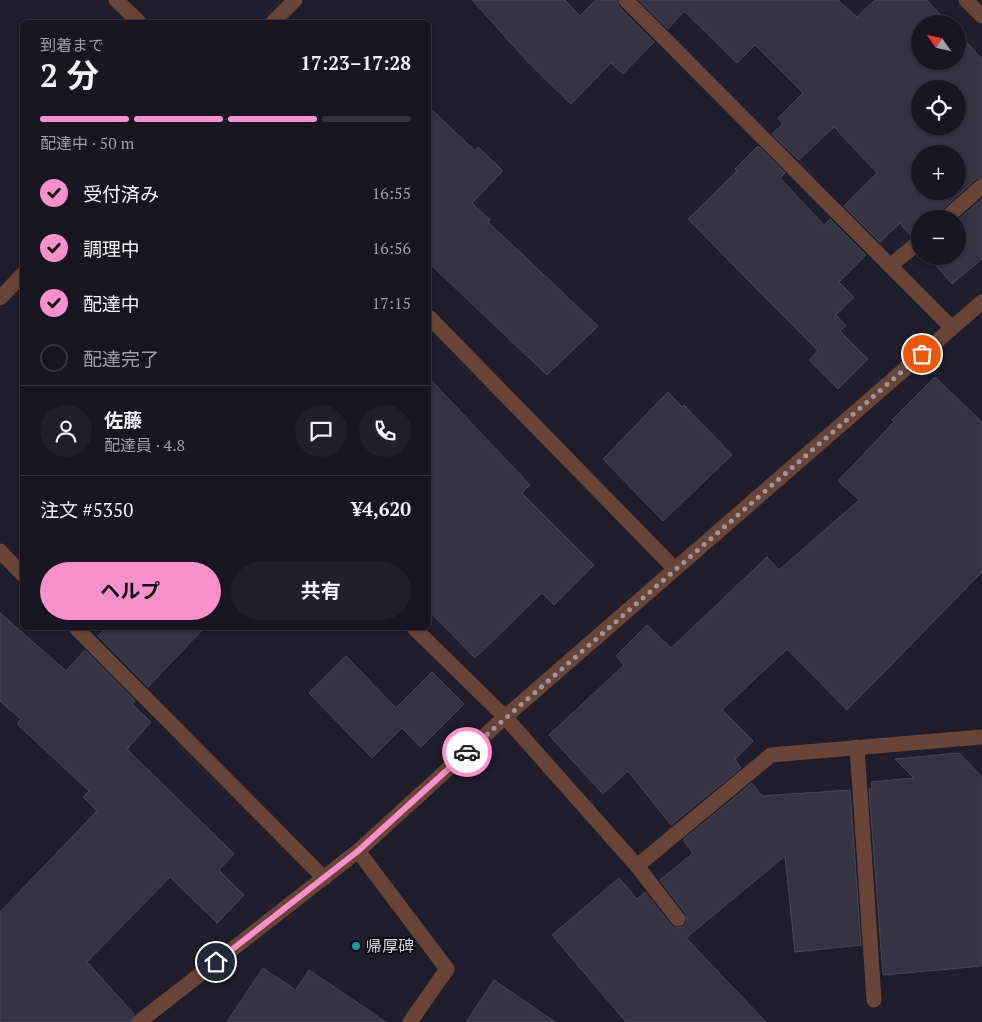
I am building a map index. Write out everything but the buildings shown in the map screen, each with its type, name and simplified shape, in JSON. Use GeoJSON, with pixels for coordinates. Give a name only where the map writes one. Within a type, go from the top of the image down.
{"type":"FeatureCollection","features":[{"type":"Feature","properties":{"kind":"street"},"geometry":{"type":"LineString","coordinates":[[116,0],[137,20]]}},
{"type":"Feature","properties":{"kind":"street"},"geometry":{"type":"LineString","coordinates":[[275,20],[295,0]]}},
{"type":"Feature","properties":{"kind":"street"},"geometry":{"type":"LineString","coordinates":[[626,0],[952,328]]}},
{"type":"Feature","properties":{"kind":"street"},"geometry":{"type":"LineString","coordinates":[[966,0],[982,16]]}},
{"type":"Feature","properties":{"kind":"street"},"geometry":{"type":"LineString","coordinates":[[955,210],[982,186]]}},
{"type":"Feature","properties":{"kind":"street"},"geometry":{"type":"LineString","coordinates":[[890,266],[911,248]]}},
{"type":"Feature","properties":{"kind":"street"},"geometry":{"type":"LineString","coordinates":[[0,298],[20,277]]}},
{"type":"Feature","properties":{"kind":"street"},"geometry":{"type":"LineString","coordinates":[[139,1022],[358,851],[505,717],[982,302]]}},
{"type":"Feature","properties":{"kind":"street"},"geometry":{"type":"LineString","coordinates":[[431,318],[675,569]]}},
{"type":"Feature","properties":{"kind":"street"},"geometry":{"type":"LineString","coordinates":[[0,551],[20,572]]}},
{"type":"Feature","properties":{"kind":"street"},"geometry":{"type":"LineString","coordinates":[[78,630],[324,878]]}},
{"type":"Feature","properties":{"kind":"street"},"geometry":{"type":"LineString","coordinates":[[416,630],[505,717],[637,866],[678,919]]}},
{"type":"Feature","properties":{"kind":"street"},"geometry":{"type":"LineString","coordinates":[[637,866],[771,754],[982,737]]}},
{"type":"Feature","properties":{"kind":"street"},"geometry":{"type":"LineString","coordinates":[[857,747],[874,1000]]}},
{"type":"Feature","properties":{"kind":"street"},"geometry":{"type":"LineString","coordinates":[[358,851],[447,969],[410,1022]]}},
{"type":"Feature","properties":{"kind":"way so far"},"geometry":{"type":"LineString","coordinates":[[467,752],[922,354]]}},
{"type":"Feature","properties":{"kind":"place","name":"帰厚碑"},"geometry":{"type":"Point","coordinates":[356,946]}},
{"type":"Feature","properties":{"kind":"route"},"geometry":{"type":"LineString","coordinates":[[216,962],[358,851],[467,752]]}}]}
